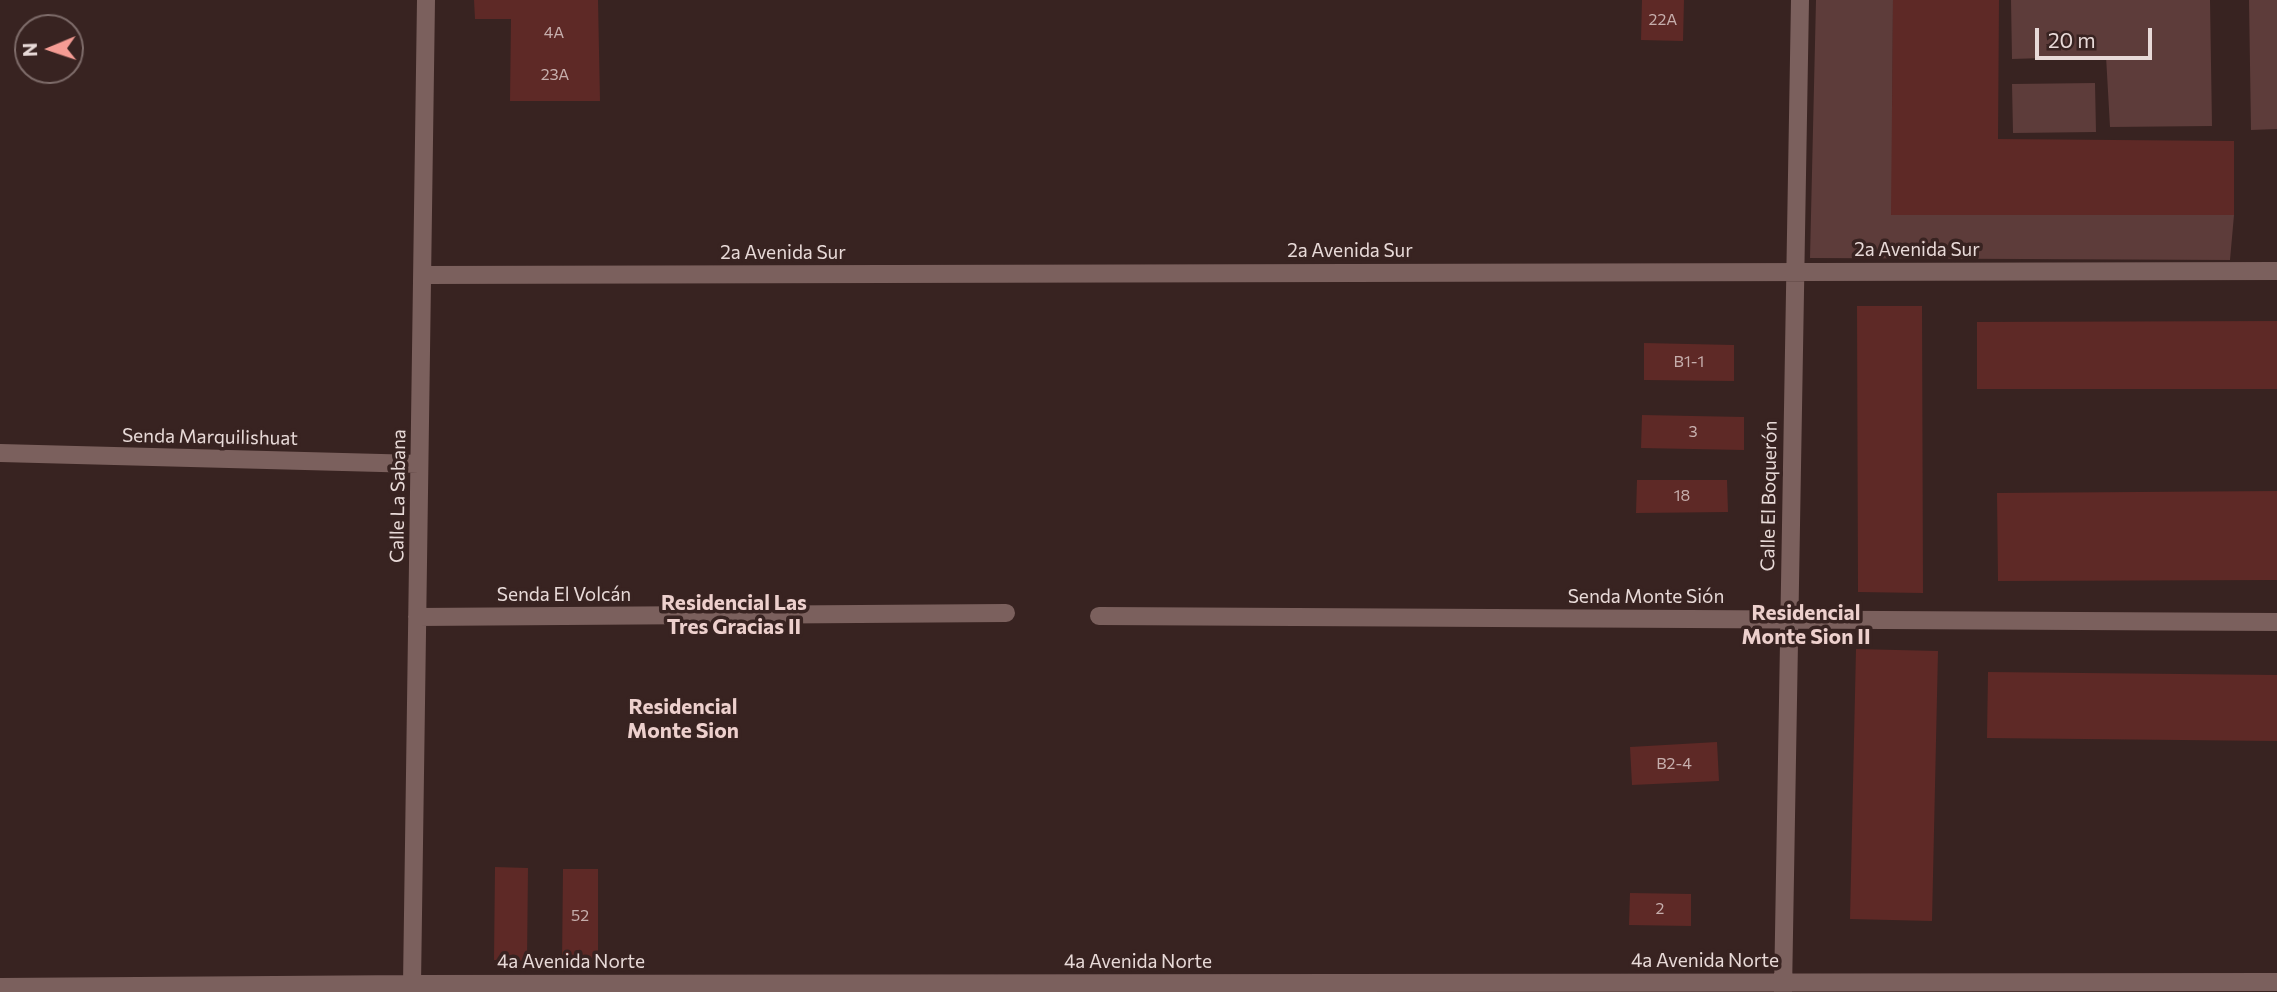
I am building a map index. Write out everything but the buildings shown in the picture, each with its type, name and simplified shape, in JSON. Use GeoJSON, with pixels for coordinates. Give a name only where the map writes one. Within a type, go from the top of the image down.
{"type":"FeatureCollection","features":[{"type":"Feature","properties":{"kind":"street","name":"Calle La Sabana"},"geometry":{"type":"LineString","coordinates":[[413,988],[426,0]]}},
{"type":"Feature","properties":{"kind":"street","name":"Calle El Boquerón"},"geometry":{"type":"LineString","coordinates":[[1783,987],[1800,0]]}},
{"type":"Feature","properties":{"kind":"street","name":"2a Avenida Sur"},"geometry":{"type":"LineString","coordinates":[[423,275],[2277,271]]}},
{"type":"Feature","properties":{"kind":"street","name":"Senda Marquilishuat"},"geometry":{"type":"LineString","coordinates":[[0,453],[419,464]]}},
{"type":"Feature","properties":{"kind":"street","name":"Senda El Volcán"},"geometry":{"type":"LineString","coordinates":[[417,617],[1006,613]]}},
{"type":"Feature","properties":{"kind":"street","name":"Senda Monte Sión"},"geometry":{"type":"LineString","coordinates":[[1099,616],[2277,622]]}},
{"type":"Feature","properties":{"kind":"street","name":"4a Avenida Norte"},"geometry":{"type":"LineString","coordinates":[[0,987],[2217,987],[2277,982]]}},
{"type":"Feature","properties":{"kind":"shaded area"},"geometry":{"type":"Polygon","coordinates":[[[1816,0],[1893,0],[1892,215],[2234,215],[2230,260],[1810,258],[1816,0]]]}},
{"type":"Feature","properties":{"kind":"shaded area"},"geometry":{"type":"Polygon","coordinates":[[[2011,0],[2210,0],[2212,126],[2110,127],[2106,56],[2012,59],[2011,0]]]}},
{"type":"Feature","properties":{"kind":"shaded area"},"geometry":{"type":"Polygon","coordinates":[[[2249,0],[2277,0],[2277,129],[2251,130],[2249,0]]]}},
{"type":"Feature","properties":{"kind":"shaded area"},"geometry":{"type":"Polygon","coordinates":[[[2095,83],[2096,132],[2013,133],[2012,84],[2095,83]]]}},
{"type":"Feature","properties":{"kind":"district","name":"Residencial Las Tres Gracias II"},"geometry":{"type":"Point","coordinates":[734,615]}},
{"type":"Feature","properties":{"kind":"district","name":"Residencial Monte Sion II"},"geometry":{"type":"Point","coordinates":[1806,625]}},
{"type":"Feature","properties":{"kind":"district","name":"Residencial Monte Sion"},"geometry":{"type":"Point","coordinates":[683,719]}}]}
